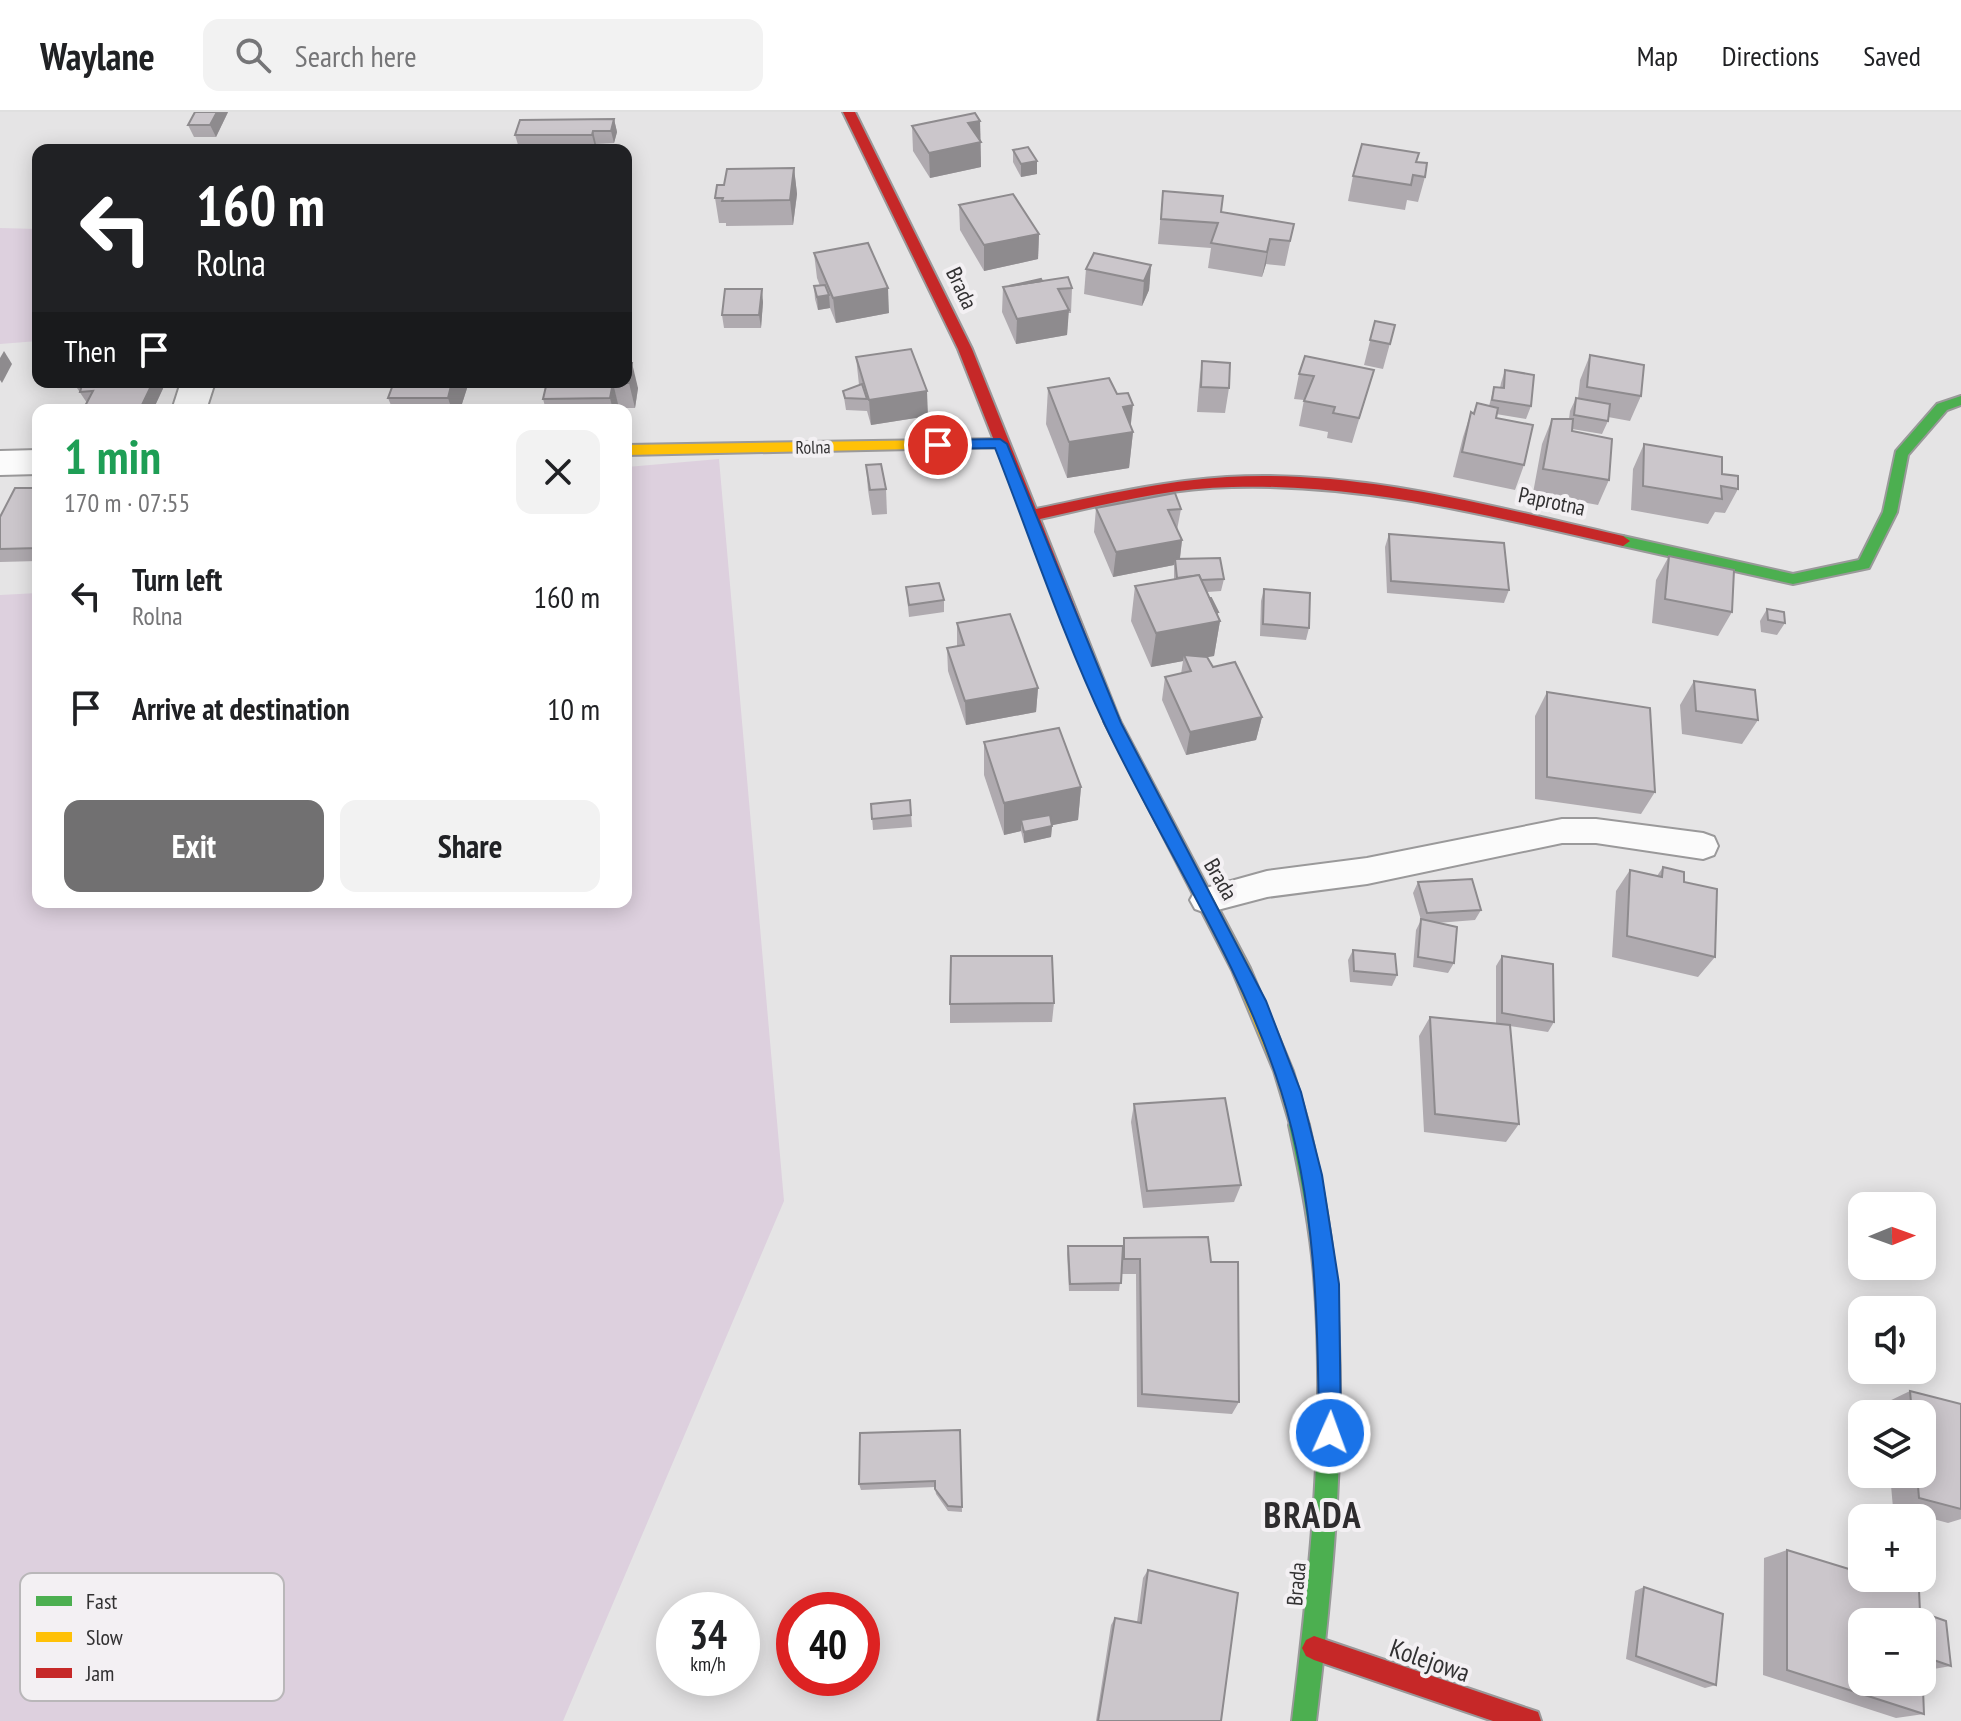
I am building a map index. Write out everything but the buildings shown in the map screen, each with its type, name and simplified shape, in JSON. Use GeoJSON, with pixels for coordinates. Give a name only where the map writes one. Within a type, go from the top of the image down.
{"type":"FeatureCollection","features":[{"type":"Feature","properties":{"kind":"street","name":"Brada"},"geometry":{"type":"LineString","coordinates":[[849,112],[864,148],[943,300],[1112,723],[1260,1006],[1291,1092],[1312,1175],[1328,1284],[1332,1402],[1314,1648],[1304,1721]]}},
{"type":"Feature","properties":{"kind":"street","name":"Paprotna"},"geometry":{"type":"LineString","coordinates":[[1029,516],[1174,487],[1257,483],[1341,486],[1407,494],[1793,579],[1864,564],[1890,512],[1901,454],[1942,407],[1961,400]]}},
{"type":"Feature","properties":{"kind":"street","name":"Rolna"},"geometry":{"type":"LineString","coordinates":[[632,450],[1000,444]]}},
{"type":"Feature","properties":{"kind":"street"},"geometry":{"type":"LineString","coordinates":[[0,463],[32,462]]}},
{"type":"Feature","properties":{"kind":"street","name":"Kolejowa"},"geometry":{"type":"LineString","coordinates":[[1314,1648],[1529,1721]]}},
{"type":"Feature","properties":{"kind":"lane"},"geometry":{"type":"LineString","coordinates":[[1206,900],[1267,884],[1367,871],[1562,831],[1596,831],[1703,846]]}},
{"type":"Feature","properties":{"kind":"shaded area"},"geometry":{"type":"Polygon","coordinates":[[[0,228],[32,229],[32,341],[0,344],[0,228]]]}},
{"type":"Feature","properties":{"kind":"shaded area"},"geometry":{"type":"Polygon","coordinates":[[[719,459],[784,1201],[563,1721],[0,1721],[0,595],[32,593],[32,908],[632,908],[632,467],[719,459]]]}},
{"type":"Feature","properties":{"kind":"traffic: fast"},"geometry":{"type":"LineString","coordinates":[[1623,541],[1793,579],[1864,564],[1890,512],[1901,454],[1942,407],[1961,400]]}},
{"type":"Feature","properties":{"kind":"traffic: fast"},"geometry":{"type":"LineString","coordinates":[[1299,1125],[1315,1199],[1324,1273],[1330,1422],[1321,1571],[1304,1721]]}},
{"type":"Feature","properties":{"kind":"traffic: slow"},"geometry":{"type":"LineString","coordinates":[[632,450],[1000,444]]}},
{"type":"Feature","properties":{"kind":"traffic: slow"},"geometry":{"type":"LineString","coordinates":[[1112,721],[1240,968],[1283,1071],[1299,1125]]}},
{"type":"Feature","properties":{"kind":"traffic: jam"},"geometry":{"type":"LineString","coordinates":[[849,112],[965,349],[1112,721]]}},
{"type":"Feature","properties":{"kind":"traffic: jam"},"geometry":{"type":"LineString","coordinates":[[1029,516],[1172,487],[1229,482],[1286,482],[1399,494],[1623,541]]}},
{"type":"Feature","properties":{"kind":"traffic: jam"},"geometry":{"type":"LineString","coordinates":[[1314,1648],[1529,1721]]}},
{"type":"Feature","properties":{"kind":"district","name":"BRADA"},"geometry":{"type":"Point","coordinates":[1313,1514]}},
{"type":"Feature","properties":{"kind":"route"},"geometry":{"type":"LineString","coordinates":[[938,445],[1000,444],[1112,723],[1151,802],[1223,929],[1260,1006],[1291,1092],[1312,1175],[1328,1284],[1332,1402],[1330,1433]]}}]}
